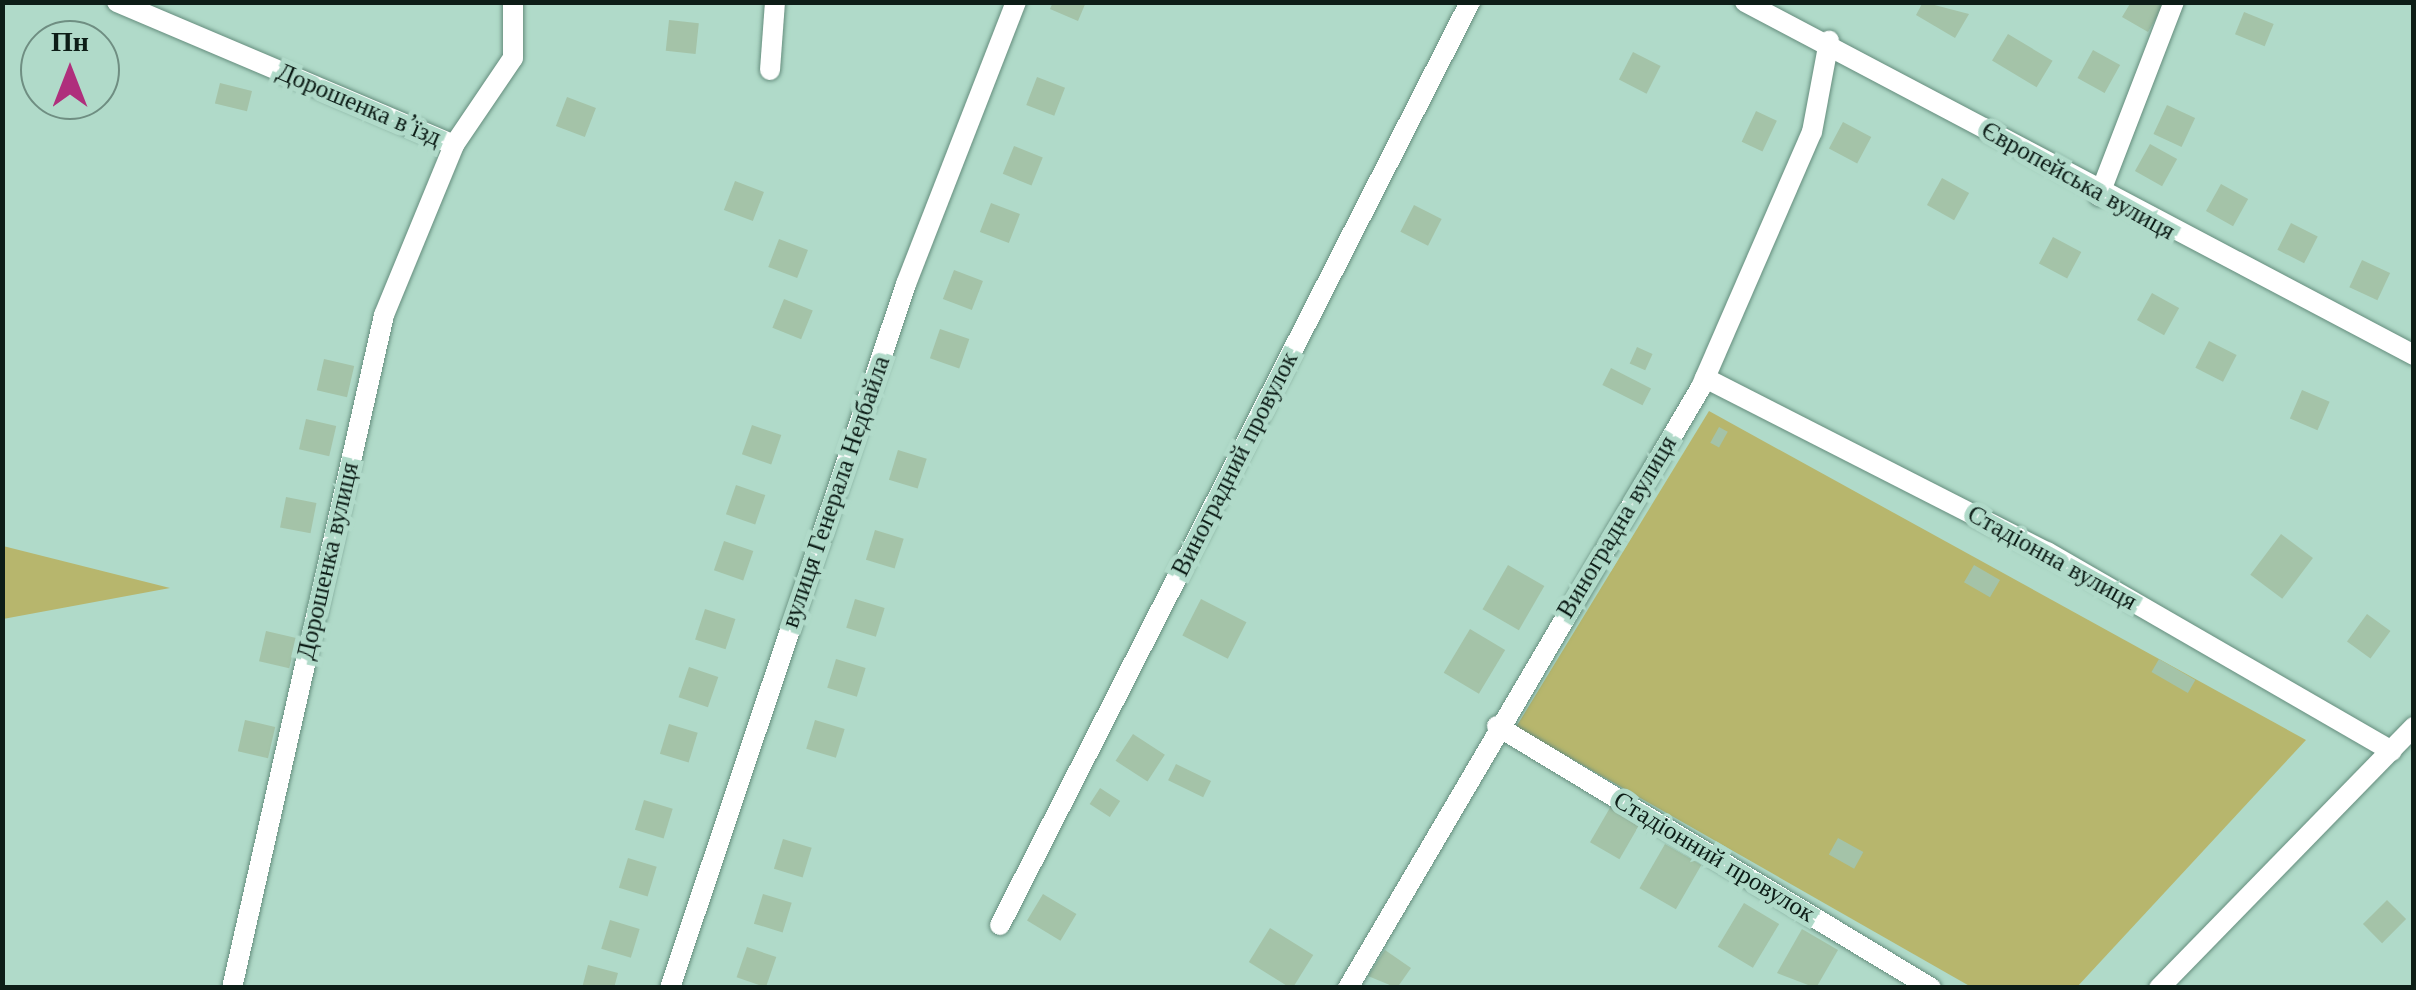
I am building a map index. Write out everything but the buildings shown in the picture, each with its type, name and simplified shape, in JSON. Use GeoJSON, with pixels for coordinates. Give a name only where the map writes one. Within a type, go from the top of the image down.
{"type":"FeatureCollection","features":[{"type":"Feature","properties":{"kind":"street","name":"Дорошенка в’їзд"},"geometry":{"type":"LineString","coordinates":[[117,2],[454,144],[512,58],[512,2]]}},
{"type":"Feature","properties":{"kind":"street"},"geometry":{"type":"LineString","coordinates":[[770,70],[775,2]]}},
{"type":"Feature","properties":{"kind":"street","name":"вулиця Генерала Недбайла"},"geometry":{"type":"LineString","coordinates":[[670,988],[906,284],[1016,2]]}},
{"type":"Feature","properties":{"kind":"street","name":"Виноградний провулок"},"geometry":{"type":"LineString","coordinates":[[1000,925],[1470,2]]}},
{"type":"Feature","properties":{"kind":"street","name":"Європейська вулиця"},"geometry":{"type":"LineString","coordinates":[[1746,2],[1829,41],[2100,196],[2414,355]]}},
{"type":"Feature","properties":{"kind":"street"},"geometry":{"type":"LineString","coordinates":[[2100,196],[2174,2]]}},
{"type":"Feature","properties":{"kind":"street","name":"Виноградна вулиця"},"geometry":{"type":"LineString","coordinates":[[1348,988],[1497,726],[1706,378],[1812,132],[1829,41]]}},
{"type":"Feature","properties":{"kind":"street","name":"Дорошенка вулиця"},"geometry":{"type":"LineString","coordinates":[[232,988],[384,316],[454,144]]}},
{"type":"Feature","properties":{"kind":"street","name":"Стадіонна вулиця"},"geometry":{"type":"LineString","coordinates":[[1706,378],[2047,552],[2392,751]]}},
{"type":"Feature","properties":{"kind":"street","name":"Стадіонний провулок"},"geometry":{"type":"LineString","coordinates":[[1497,726],[1931,988]]}},
{"type":"Feature","properties":{"kind":"street"},"geometry":{"type":"LineString","coordinates":[[2158,988],[2414,727]]}},
{"type":"Feature","properties":{"kind":"shaded area"},"geometry":{"type":"Polygon","coordinates":[[[1709,411],[2306,740],[2077,987],[1973,988],[1516,727],[1709,411]]]}},
{"type":"Feature","properties":{"kind":"shaded area"},"geometry":{"type":"Polygon","coordinates":[[[3,546],[170,588],[3,619],[3,546]]]}}]}
